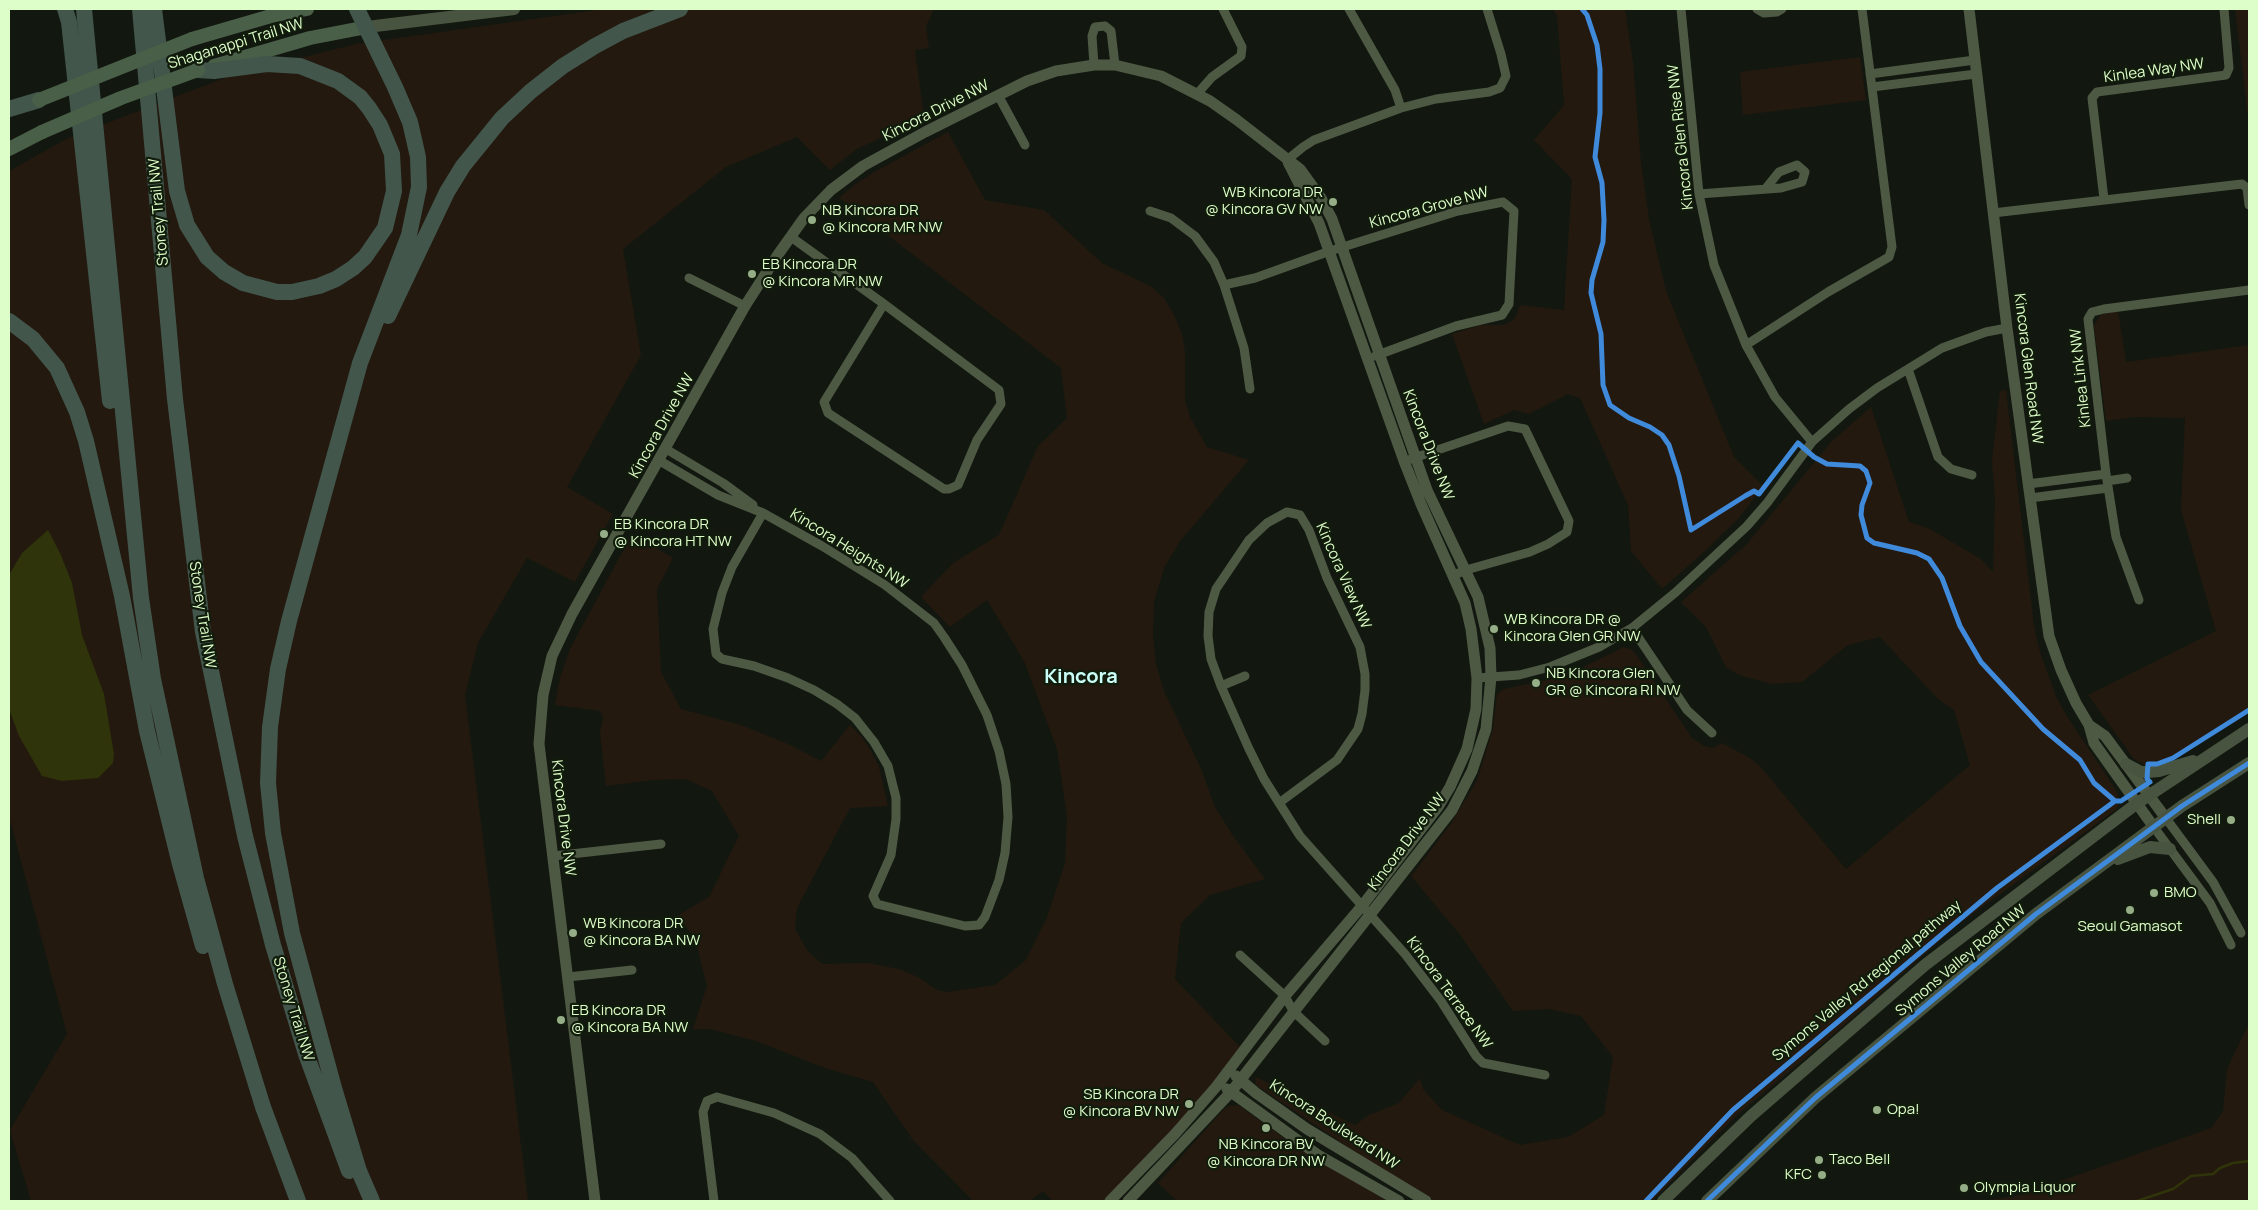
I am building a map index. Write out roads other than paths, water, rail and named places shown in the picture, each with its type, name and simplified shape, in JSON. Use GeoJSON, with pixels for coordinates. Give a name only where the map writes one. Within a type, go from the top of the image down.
{"type":"FeatureCollection","features":[{"type":"Feature","properties":{"kind":"highway"},"geometry":{"type":"LineString","coordinates":[[65,9],[69,22],[115,441],[153,679],[196,878],[225,984],[263,1107],[298,1201]]}},
{"type":"Feature","properties":{"kind":"highway"},"geometry":{"type":"LineString","coordinates":[[84,9],[141,598]]}},
{"type":"Feature","properties":{"kind":"highway","name":"Stoney Trail NW"},"geometry":{"type":"LineString","coordinates":[[140,9],[176,409],[203,632],[245,836],[273,946],[306,1054],[361,1201]]}},
{"type":"Feature","properties":{"kind":"highway"},"geometry":{"type":"LineString","coordinates":[[154,9],[177,191],[187,225],[207,257],[224,272],[243,283],[277,292],[292,292],[319,286],[336,279],[366,258],[385,228],[394,191],[392,154],[380,125],[370,108],[360,97],[338,81],[300,66],[267,64],[214,71],[198,70]]}},
{"type":"Feature","properties":{"kind":"highway"},"geometry":{"type":"LineString","coordinates":[[357,9],[410,122],[418,157],[419,187],[409,235],[360,363],[278,669],[270,727],[268,790],[274,843],[292,933],[334,1088],[359,1170],[372,1201]]}},
{"type":"Feature","properties":{"kind":"highway"},"geometry":{"type":"LineString","coordinates":[[333,458],[388,314],[447,192],[480,144],[502,118],[531,91],[563,66],[623,31],[680,9]]}},
{"type":"Feature","properties":{"kind":"highway"},"geometry":{"type":"LineString","coordinates":[[9,109],[39,100]]}},
{"type":"Feature","properties":{"kind":"highway"},"geometry":{"type":"LineString","coordinates":[[9,321],[33,339],[46,353],[57,368],[77,412],[86,441],[122,596],[148,731],[180,864],[246,1082],[263,1107]]}},
{"type":"Feature","properties":{"kind":"main road","name":"Shaganappi Trail NW"},"geometry":{"type":"LineString","coordinates":[[9,115],[39,100],[192,39],[271,16],[307,9]]}},
{"type":"Feature","properties":{"kind":"main road","name":"Shaganappi Trail NW"},"geometry":{"type":"LineString","coordinates":[[9,149],[42,132],[121,98],[198,70],[310,38],[367,27],[514,9]]}},
{"type":"Feature","properties":{"kind":"main road","name":"Symons Valley Road NW"},"geometry":{"type":"LineString","coordinates":[[1663,1201],[1750,1116],[1887,997],[1974,926],[2148,795],[2249,728]]}},
{"type":"Feature","properties":{"kind":"main road"},"geometry":{"type":"LineString","coordinates":[[2126,764],[2141,772],[2153,772],[2207,756]]}},
{"type":"Feature","properties":{"kind":"main road","name":"Symons Valley Road NW"},"geometry":{"type":"LineString","coordinates":[[1706,1201],[1815,1098],[2029,920],[2091,871],[2153,826],[2249,763]]}},
{"type":"Feature","properties":{"kind":"main road"},"geometry":{"type":"LineString","coordinates":[[2091,871],[2132,852],[2152,847],[2170,849]]}},
{"type":"Feature","properties":{"kind":"street"},"geometry":{"type":"LineString","coordinates":[[1197,94],[1212,77],[1241,56],[1242,47],[1224,9]]}},
{"type":"Feature","properties":{"kind":"street"},"geometry":{"type":"LineString","coordinates":[[1349,9],[1395,90],[1401,108]]}},
{"type":"Feature","properties":{"kind":"street"},"geometry":{"type":"LineString","coordinates":[[1287,160],[1314,140],[1401,108],[1500,88],[1506,76],[1502,54],[1487,9]]}},
{"type":"Feature","properties":{"kind":"street","name":"Kincora Glen Rise NW"},"geometry":{"type":"LineString","coordinates":[[1682,9],[1699,194],[1714,265],[1746,345],[1775,397],[1812,442]]}},
{"type":"Feature","properties":{"kind":"street"},"geometry":{"type":"LineString","coordinates":[[1757,9],[1764,13],[1777,12],[1782,9]]}},
{"type":"Feature","properties":{"kind":"street"},"geometry":{"type":"LineString","coordinates":[[1746,345],[1828,292],[1889,257],[1892,247],[1862,9]]}},
{"type":"Feature","properties":{"kind":"street","name":"Kincora Glen Road NW"},"geometry":{"type":"LineString","coordinates":[[1969,9],[2007,328],[2049,636],[2061,670],[2076,703],[2090,725],[2094,743],[2136,804],[2210,903],[2231,945]]}},
{"type":"Feature","properties":{"kind":"street","name":"Kinlea Way NW"},"geometry":{"type":"LineString","coordinates":[[2104,199],[2092,98],[2098,92],[2226,75],[2229,68],[2224,9]]}},
{"type":"Feature","properties":{"kind":"street"},"geometry":{"type":"LineString","coordinates":[[1094,65],[1092,36],[1095,27],[1105,26],[1111,31],[1115,65]]}},
{"type":"Feature","properties":{"kind":"street"},"geometry":{"type":"LineString","coordinates":[[1870,74],[1975,60]]}},
{"type":"Feature","properties":{"kind":"street","name":"Kincora Drive NW"},"geometry":{"type":"LineString","coordinates":[[595,1201],[539,744],[543,695],[552,656],[572,614],[746,306],[804,218],[831,190],[863,166],[1027,80],[1056,71],[1094,65],[1115,65],[1161,76],[1197,94],[1237,120],[1300,170],[1321,198],[1342,247],[1379,354],[1421,504],[1465,603],[1471,629],[1477,678],[1476,709],[1467,749],[1450,787],[1438,807],[1362,906],[1285,996],[1220,1083],[1175,1134],[1110,1201]]}},
{"type":"Feature","properties":{"kind":"street"},"geometry":{"type":"LineString","coordinates":[[1872,86],[1976,74]]}},
{"type":"Feature","properties":{"kind":"street"},"geometry":{"type":"LineString","coordinates":[[998,95],[1025,145]]}},
{"type":"Feature","properties":{"kind":"street","name":"Kincora Drive NW"},"geometry":{"type":"LineString","coordinates":[[1128,1201],[1241,1080],[1293,1011],[1452,810],[1472,771],[1486,729],[1491,677],[1490,648],[1485,620],[1478,597],[1427,490],[1409,459],[1367,359],[1319,223],[1287,160]]}},
{"type":"Feature","properties":{"kind":"street"},"geometry":{"type":"LineString","coordinates":[[1993,213],[2242,184],[2247,188],[2249,205]]}},
{"type":"Feature","properties":{"kind":"street"},"geometry":{"type":"LineString","coordinates":[[1699,194],[1766,188]]}},
{"type":"Feature","properties":{"kind":"street","name":"Kincora Grove NW"},"geometry":{"type":"LineString","coordinates":[[1342,247],[1467,209],[1502,202],[1514,211],[1509,304],[1502,315],[1456,326],[1367,359]]}},
{"type":"Feature","properties":{"kind":"street"},"geometry":{"type":"LineString","coordinates":[[1150,211],[1172,218],[1195,236],[1214,262],[1224,285],[1244,348],[1250,389]]}},
{"type":"Feature","properties":{"kind":"street"},"geometry":{"type":"LineString","coordinates":[[791,237],[884,304],[1000,390],[1001,404],[977,440],[958,484],[949,489],[944,489],[828,414],[824,402],[884,304]]}},
{"type":"Feature","properties":{"kind":"street"},"geometry":{"type":"LineString","coordinates":[[1224,285],[1254,278],[1342,247]]}},
{"type":"Feature","properties":{"kind":"street"},"geometry":{"type":"LineString","coordinates":[[689,278],[746,306]]}},
{"type":"Feature","properties":{"kind":"street","name":"Kinlea Link NW"},"geometry":{"type":"LineString","coordinates":[[2107,481],[2088,319],[2092,312],[2249,290]]}},
{"type":"Feature","properties":{"kind":"street"},"geometry":{"type":"LineString","coordinates":[[1477,678],[1519,675],[1550,667],[1599,647],[1632,628],[1676,592],[1747,526],[1767,503],[1812,442],[1849,409],[1877,388],[1942,348],[1986,332],[2007,328]]}},
{"type":"Feature","properties":{"kind":"street"},"geometry":{"type":"LineString","coordinates":[[1908,369],[1938,457],[1951,469],[1972,475]]}},
{"type":"Feature","properties":{"kind":"street"},"geometry":{"type":"LineString","coordinates":[[1409,459],[1508,426],[1525,429],[1569,521],[1567,532],[1548,544],[1530,552],[1454,575]]}},
{"type":"Feature","properties":{"kind":"street","name":"Kincora Heights NW"},"geometry":{"type":"LineString","coordinates":[[666,449],[723,483],[763,513]]}},
{"type":"Feature","properties":{"kind":"street","name":"Kincora Heights NW"},"geometry":{"type":"LineString","coordinates":[[660,461],[718,495],[763,513],[822,546],[885,585],[934,623],[944,637],[970,680],[994,733],[1004,768],[1008,800],[1007,844],[1001,871],[985,917],[979,925],[965,926],[877,904],[873,896],[891,855],[896,819],[896,798],[888,766],[874,742],[855,718],[814,690],[754,666],[722,659],[716,654],[713,630],[722,593],[732,567],[763,513]]}},
{"type":"Feature","properties":{"kind":"street"},"geometry":{"type":"LineString","coordinates":[[2030,498],[2127,478]]}},
{"type":"Feature","properties":{"kind":"street"},"geometry":{"type":"LineString","coordinates":[[2028,484],[2107,481]]}},
{"type":"Feature","properties":{"kind":"street"},"geometry":{"type":"LineString","coordinates":[[2107,481],[2116,537],[2139,600]]}},
{"type":"Feature","properties":{"kind":"street","name":"Kincora View NW"},"geometry":{"type":"LineString","coordinates":[[1279,803],[1337,760],[1358,729],[1365,690],[1365,674],[1360,647],[1327,578],[1309,530],[1300,515],[1287,512],[1267,523],[1249,540],[1216,588],[1209,612],[1208,636],[1212,659],[1221,686],[1264,779],[1279,803],[1300,836],[1370,916]]}},
{"type":"Feature","properties":{"kind":"street"},"geometry":{"type":"LineString","coordinates":[[1632,628],[1687,710],[1712,732]]}},
{"type":"Feature","properties":{"kind":"street"},"geometry":{"type":"LineString","coordinates":[[1221,686],[1245,676]]}},
{"type":"Feature","properties":{"kind":"street","name":"Kincora Glen Road NW"},"geometry":{"type":"LineString","coordinates":[[2090,725],[2106,736],[2213,882],[2242,933]]}},
{"type":"Feature","properties":{"kind":"street"},"geometry":{"type":"LineString","coordinates":[[553,856],[661,844]]}},
{"type":"Feature","properties":{"kind":"street","name":"Kincora Terrace NW"},"geometry":{"type":"LineString","coordinates":[[1370,916],[1404,954],[1441,1001],[1476,1056],[1483,1063],[1545,1076]]}},
{"type":"Feature","properties":{"kind":"street"},"geometry":{"type":"LineString","coordinates":[[1240,955],[1285,996],[1293,1011],[1325,1041]]}},
{"type":"Feature","properties":{"kind":"street"},"geometry":{"type":"LineString","coordinates":[[568,978],[632,970]]}},
{"type":"Feature","properties":{"kind":"street","name":"Kincora Boulevard NW"},"geometry":{"type":"LineString","coordinates":[[1229,1070],[1282,1113],[1307,1130],[1426,1201]]}},
{"type":"Feature","properties":{"kind":"street","name":"Kincora Boulevard NW"},"geometry":{"type":"LineString","coordinates":[[1220,1083],[1318,1155],[1398,1201]]}},
{"type":"Feature","properties":{"kind":"street"},"geometry":{"type":"LineString","coordinates":[[714,1201],[703,1112],[707,1101],[717,1096],[774,1113],[820,1134],[852,1158],[890,1201]]}},
{"type":"Feature","properties":{"kind":"waterway"},"geometry":{"type":"LineString","coordinates":[[2137,1201],[2173,1189],[2191,1176],[2213,1174],[2220,1168],[2233,1163],[2249,1161]]}},
{"type":"Feature","properties":{"kind":"place","name":"WB Kincora DR @ Kincora GV NW"},"geometry":{"type":"Point","coordinates":[1333,202]}},
{"type":"Feature","properties":{"kind":"place","name":"NB Kincora DR @ Kincora MR NW"},"geometry":{"type":"Point","coordinates":[812,220]}},
{"type":"Feature","properties":{"kind":"place","name":"EB Kincora DR @ Kincora MR NW"},"geometry":{"type":"Point","coordinates":[752,274]}},
{"type":"Feature","properties":{"kind":"place","name":"EB Kincora DR @ Kincora HT NW"},"geometry":{"type":"Point","coordinates":[604,534]}},
{"type":"Feature","properties":{"kind":"place","name":"WB Kincora DR @ Kincora Glen GR NW"},"geometry":{"type":"Point","coordinates":[1494,629]}},
{"type":"Feature","properties":{"kind":"place","name":"NB Kincora Glen GR @ Kincora RI NW"},"geometry":{"type":"Point","coordinates":[1536,683]}},
{"type":"Feature","properties":{"kind":"place","name":"Shell"},"geometry":{"type":"Point","coordinates":[2231,820]}},
{"type":"Feature","properties":{"kind":"place","name":"BMO"},"geometry":{"type":"Point","coordinates":[2154,893]}},
{"type":"Feature","properties":{"kind":"place","name":"Seoul Gamasot"},"geometry":{"type":"Point","coordinates":[2130,910]}},
{"type":"Feature","properties":{"kind":"place","name":"WB Kincora DR @ Kincora BA NW"},"geometry":{"type":"Point","coordinates":[573,933]}},
{"type":"Feature","properties":{"kind":"place","name":"EB Kincora DR @ Kincora BA NW"},"geometry":{"type":"Point","coordinates":[561,1020]}},
{"type":"Feature","properties":{"kind":"place","name":"SB Kincora DR @ Kincora BV NW"},"geometry":{"type":"Point","coordinates":[1189,1104]}},
{"type":"Feature","properties":{"kind":"place","name":"Opa!"},"geometry":{"type":"Point","coordinates":[1877,1110]}},
{"type":"Feature","properties":{"kind":"place","name":"NB Kincora BV @ Kincora DR NW"},"geometry":{"type":"Point","coordinates":[1266,1128]}},
{"type":"Feature","properties":{"kind":"place","name":"Taco Bell"},"geometry":{"type":"Point","coordinates":[1819,1160]}},
{"type":"Feature","properties":{"kind":"place","name":"KFC"},"geometry":{"type":"Point","coordinates":[1822,1175]}},
{"type":"Feature","properties":{"kind":"place","name":"Olympia Liquor"},"geometry":{"type":"Point","coordinates":[1964,1188]}},
{"type":"Feature","properties":{"kind":"district","name":"Kincora"},"geometry":{"type":"Point","coordinates":[1081,677]}}]}
